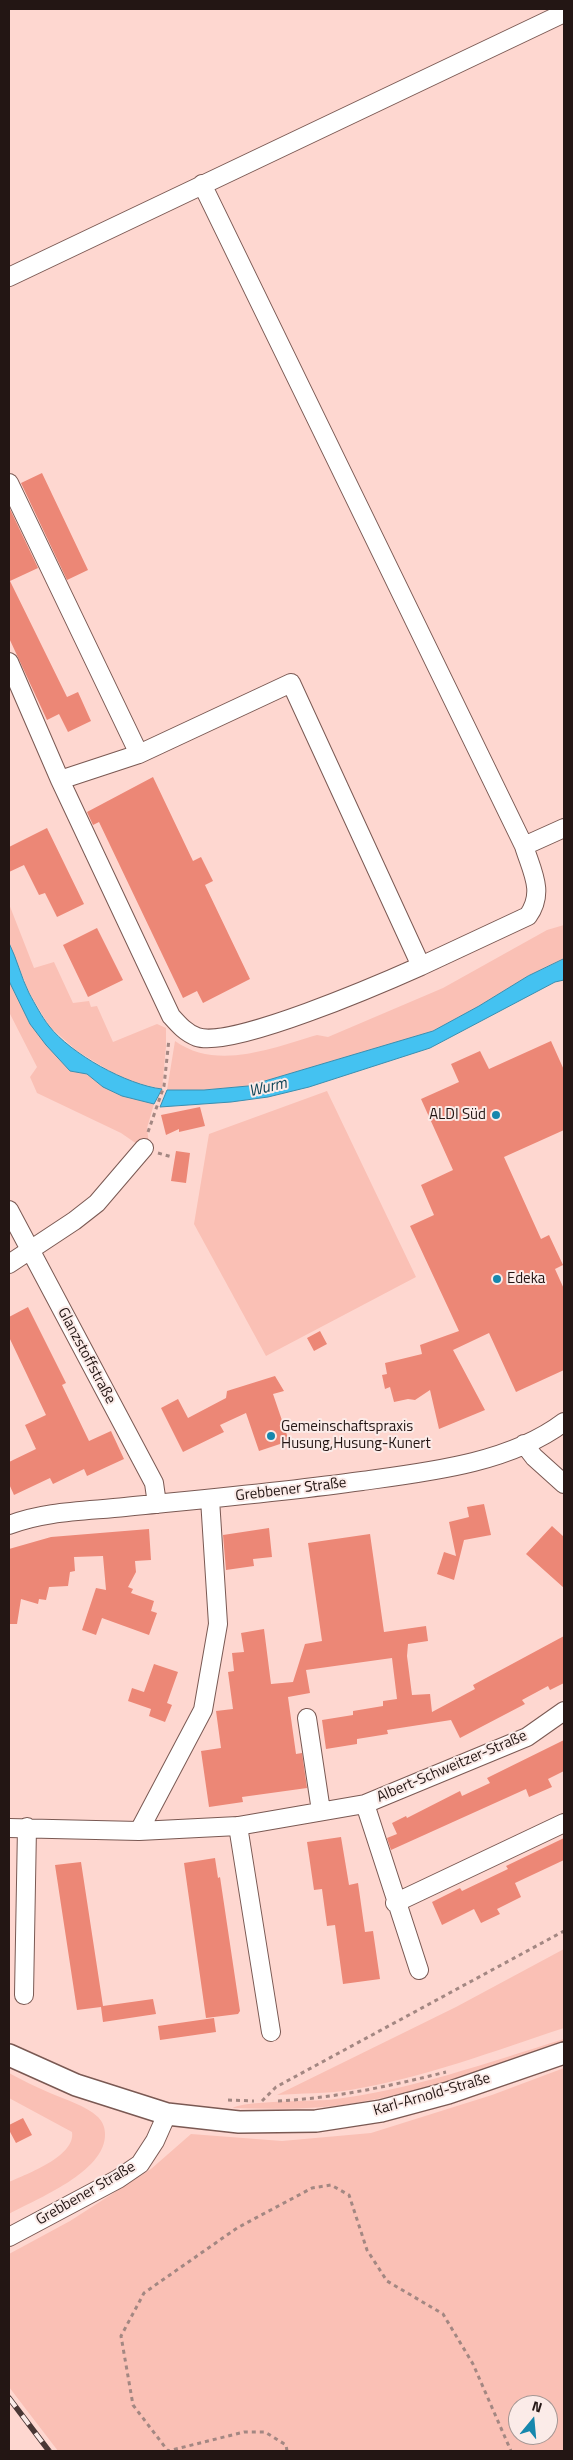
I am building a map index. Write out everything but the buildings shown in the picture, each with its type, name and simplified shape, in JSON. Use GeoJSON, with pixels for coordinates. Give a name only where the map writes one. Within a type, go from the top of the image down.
{"type":"FeatureCollection","features":[{"type":"Feature","properties":{"kind":"main road","name":"Karl-Arnold-Straße"},"geometry":{"type":"LineString","coordinates":[[9,2055],[76,2085],[167,2114],[239,2122],[316,2121],[381,2111],[448,2093],[564,2053]]}},
{"type":"Feature","properties":{"kind":"street"},"geometry":{"type":"LineString","coordinates":[[9,277],[564,13]]}},
{"type":"Feature","properties":{"kind":"street"},"geometry":{"type":"LineString","coordinates":[[9,662],[60,780],[171,1016],[182,1029],[199,1038],[230,1037],[340,1001],[528,916],[536,905],[538,893],[524,846],[202,184]]}},
{"type":"Feature","properties":{"kind":"street"},"geometry":{"type":"LineString","coordinates":[[9,483],[139,754]]}},
{"type":"Feature","properties":{"kind":"street"},"geometry":{"type":"LineString","coordinates":[[60,780],[139,754],[291,683],[421,966]]}},
{"type":"Feature","properties":{"kind":"street"},"geometry":{"type":"LineString","coordinates":[[524,846],[564,828]]}},
{"type":"Feature","properties":{"kind":"street"},"geometry":{"type":"LineString","coordinates":[[9,1264],[74,1221],[97,1203],[144,1148]]}},
{"type":"Feature","properties":{"kind":"street","name":"Glanzstoffstraße"},"geometry":{"type":"LineString","coordinates":[[9,1210],[154,1483],[157,1504]]}},
{"type":"Feature","properties":{"kind":"street","name":"Grebbener Straße"},"geometry":{"type":"LineString","coordinates":[[9,1525],[59,1514],[319,1488],[442,1470],[492,1456],[524,1444],[552,1432],[564,1422]]}},
{"type":"Feature","properties":{"kind":"street"},"geometry":{"type":"LineString","coordinates":[[524,1444],[534,1457],[564,1484]]}},
{"type":"Feature","properties":{"kind":"street"},"geometry":{"type":"LineString","coordinates":[[140,1831],[203,1710],[218,1624],[210,1499]]}},
{"type":"Feature","properties":{"kind":"street","name":"Albert-Schweitzer-Straße"},"geometry":{"type":"LineString","coordinates":[[9,1828],[140,1831],[238,1826],[365,1804],[527,1737],[564,1712]]}},
{"type":"Feature","properties":{"kind":"street"},"geometry":{"type":"LineString","coordinates":[[307,1718],[321,1811]]}},
{"type":"Feature","properties":{"kind":"street","name":"Albert-Schweitzer-Straße"},"geometry":{"type":"LineString","coordinates":[[365,1804],[395,1903],[419,1970]]}},
{"type":"Feature","properties":{"kind":"street"},"geometry":{"type":"LineString","coordinates":[[395,1903],[564,1823]]}},
{"type":"Feature","properties":{"kind":"street"},"geometry":{"type":"LineString","coordinates":[[238,1826],[271,2032]]}},
{"type":"Feature","properties":{"kind":"street"},"geometry":{"type":"LineString","coordinates":[[24,1995],[27,1828]]}},
{"type":"Feature","properties":{"kind":"street","name":"Grebbener Straße"},"geometry":{"type":"LineString","coordinates":[[9,2237],[118,2179],[140,2164],[155,2142],[167,2114]]}},
{"type":"Feature","properties":{"kind":"path"},"geometry":{"type":"LineString","coordinates":[[155,1111],[164,1086],[171,1016]]}},
{"type":"Feature","properties":{"kind":"path"},"geometry":{"type":"LineString","coordinates":[[262,2102],[276,2087],[564,1931]]}},
{"type":"Feature","properties":{"kind":"path"},"geometry":{"type":"LineString","coordinates":[[225,2100],[262,2102],[321,2098],[371,2090],[454,2070]]}},
{"type":"Feature","properties":{"kind":"path"},"geometry":{"type":"LineString","coordinates":[[287,2451],[286,2445],[265,2432],[244,2432],[168,2451],[133,2405],[122,2336],[144,2293],[237,2228],[312,2188],[331,2185],[349,2195],[367,2250],[387,2281],[443,2314],[473,2364],[511,2451]]}},
{"type":"Feature","properties":{"kind":"shaded area"},"geometry":{"type":"Polygon","coordinates":[[[9,904],[34,968],[54,962],[73,1003],[89,1001],[91,1007],[97,1006],[113,1042],[157,1024],[166,1028],[162,1089],[128,1081],[113,1073],[77,1051],[49,1026],[29,992],[9,943],[9,904]]]}},
{"type":"Feature","properties":{"kind":"shaded area"},"geometry":{"type":"Polygon","coordinates":[[[564,925],[564,959],[528,976],[433,1031],[248,1086],[204,1090],[167,1090],[175,1041],[191,1050],[209,1055],[227,1056],[263,1051],[317,1035],[328,1037],[443,988],[547,930],[564,925]]]}},
{"type":"Feature","properties":{"kind":"shaded area"},"geometry":{"type":"Polygon","coordinates":[[[9,981],[30,1024],[70,1071],[87,1074],[103,1087],[122,1096],[154,1104],[147,1128],[150,1153],[121,1133],[37,1093],[30,1077],[37,1067],[9,1012],[9,981]]]}},
{"type":"Feature","properties":{"kind":"shaded area"},"geometry":{"type":"Polygon","coordinates":[[[327,1091],[416,1277],[266,1356],[194,1224],[209,1134],[327,1091]]]}},
{"type":"Feature","properties":{"kind":"shaded area"},"geometry":{"type":"Polygon","coordinates":[[[564,1949],[564,2028],[458,2063],[377,2085],[323,2093],[277,2095],[456,2007],[564,1949]]]}},
{"type":"Feature","properties":{"kind":"shaded area"},"geometry":{"type":"Polygon","coordinates":[[[564,2039],[564,2044],[487,2070],[382,2098],[310,2108],[233,2108],[249,2104],[328,2100],[388,2090],[447,2075],[564,2039]]]}},
{"type":"Feature","properties":{"kind":"shaded area"},"geometry":{"type":"Polygon","coordinates":[[[564,2068],[564,2451],[58,2451],[9,2387],[9,2254],[70,2221],[151,2169],[191,2134],[282,2141],[371,2133],[492,2095],[564,2068]]]}},
{"type":"Feature","properties":{"kind":"shaded area"},"geometry":{"type":"Polygon","coordinates":[[[9,2073],[87,2109],[101,2121],[105,2134],[102,2148],[94,2160],[82,2172],[52,2192],[9,2214],[9,2182],[38,2169],[59,2156],[71,2141],[72,2132],[9,2098],[9,2073]]]}},
{"type":"Feature","properties":{"kind":"water"},"geometry":{"type":"Polygon","coordinates":[[[9,943],[29,993],[49,1026],[71,1047],[117,1075],[162,1089],[154,1104],[122,1096],[103,1087],[87,1074],[70,1071],[46,1045],[30,1024],[9,981],[9,943]]]}},
{"type":"Feature","properties":{"kind":"water","name":"Wurm"},"geometry":{"type":"Polygon","coordinates":[[[564,959],[564,980],[555,982],[430,1048],[309,1087],[268,1097],[231,1102],[160,1107],[167,1090],[204,1090],[248,1086],[433,1031],[528,976],[564,959]]]}},
{"type":"Feature","properties":{"kind":"railway"},"geometry":{"type":"LineString","coordinates":[[9,2398],[49,2451]]}},
{"type":"Feature","properties":{"kind":"place","name":"ALDI Süd"},"geometry":{"type":"Point","coordinates":[496,1115]}},
{"type":"Feature","properties":{"kind":"place","name":"Edeka"},"geometry":{"type":"Point","coordinates":[497,1279]}},
{"type":"Feature","properties":{"kind":"place","name":"Gemeinschaftspraxis Husung,Husung-Kunert"},"geometry":{"type":"Point","coordinates":[271,1436]}}]}
